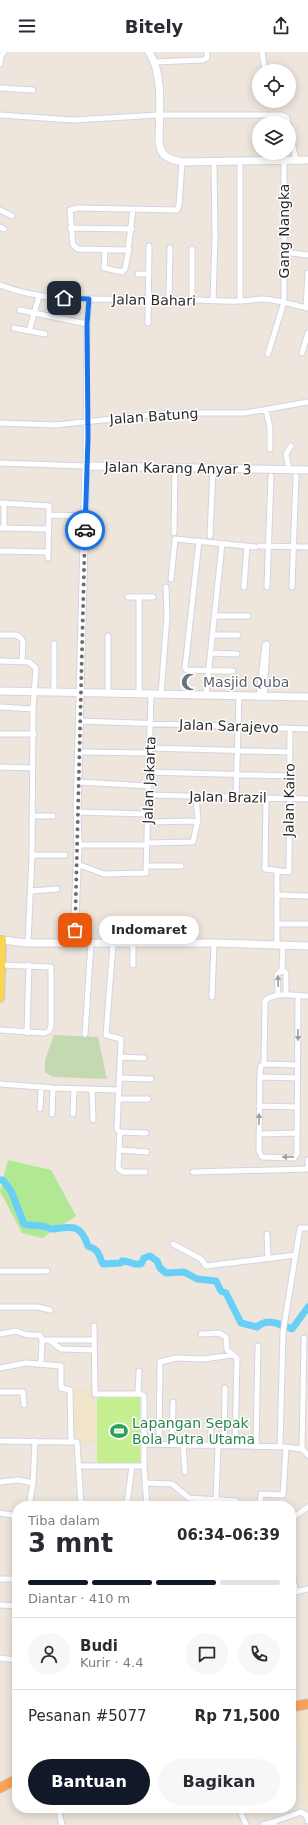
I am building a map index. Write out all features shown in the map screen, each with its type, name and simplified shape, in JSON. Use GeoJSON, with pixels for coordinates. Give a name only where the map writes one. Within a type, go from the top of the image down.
{"type":"FeatureCollection","features":[{"type":"Feature","properties":{"kind":"highway"},"geometry":{"type":"LineString","coordinates":[[296,1701],[308,1698]]}},
{"type":"Feature","properties":{"kind":"highway"},"geometry":{"type":"LineString","coordinates":[[296,1706],[308,1704]]}},
{"type":"Feature","properties":{"kind":"highway"},"geometry":{"type":"LineString","coordinates":[[0,1788],[12,1782]]}},
{"type":"Feature","properties":{"kind":"highway"},"geometry":{"type":"LineString","coordinates":[[0,1793],[12,1787]]}},
{"type":"Feature","properties":{"kind":"main road"},"geometry":{"type":"LineString","coordinates":[[0,998],[1,940]]}},
{"type":"Feature","properties":{"kind":"street"},"geometry":{"type":"LineString","coordinates":[[0,64],[1,56],[4,52]]}},
{"type":"Feature","properties":{"kind":"street"},"geometry":{"type":"LineString","coordinates":[[149,52],[155,62],[158,75],[159,141],[161,152],[170,159],[182,162],[308,160]]}},
{"type":"Feature","properties":{"kind":"street"},"geometry":{"type":"LineString","coordinates":[[155,62],[203,60],[207,58],[207,52]]}},
{"type":"Feature","properties":{"kind":"street"},"geometry":{"type":"LineString","coordinates":[[262,52],[264,64]]}},
{"type":"Feature","properties":{"kind":"street"},"geometry":{"type":"LineString","coordinates":[[0,88],[33,90]]}},
{"type":"Feature","properties":{"kind":"street"},"geometry":{"type":"LineString","coordinates":[[0,116],[73,120],[159,116],[284,116]]}},
{"type":"Feature","properties":{"kind":"street"},"geometry":{"type":"LineString","coordinates":[[213,301],[215,238],[214,161]]}},
{"type":"Feature","properties":{"kind":"street"},"geometry":{"type":"LineString","coordinates":[[240,161],[240,301]]}},
{"type":"Feature","properties":{"kind":"street","name":"Gang Nangka"},"geometry":{"type":"LineString","coordinates":[[268,354],[284,302],[284,161]]}},
{"type":"Feature","properties":{"kind":"street"},"geometry":{"type":"LineString","coordinates":[[129,249],[105,250],[76,248],[72,242],[70,210],[72,208],[177,210],[179,205],[182,162]]}},
{"type":"Feature","properties":{"kind":"street"},"geometry":{"type":"LineString","coordinates":[[105,250],[104,268],[122,272],[126,269],[132,229],[133,209]]}},
{"type":"Feature","properties":{"kind":"street"},"geometry":{"type":"LineString","coordinates":[[0,210],[12,216]]}},
{"type":"Feature","properties":{"kind":"street"},"geometry":{"type":"LineString","coordinates":[[70,228],[132,229]]}},
{"type":"Feature","properties":{"kind":"street"},"geometry":{"type":"LineString","coordinates":[[148,323],[149,246]]}},
{"type":"Feature","properties":{"kind":"street"},"geometry":{"type":"LineString","coordinates":[[169,298],[170,248]]}},
{"type":"Feature","properties":{"kind":"street"},"geometry":{"type":"LineString","coordinates":[[192,249],[192,301]]}},
{"type":"Feature","properties":{"kind":"street"},"geometry":{"type":"LineString","coordinates":[[284,252],[308,255]]}},
{"type":"Feature","properties":{"kind":"street"},"geometry":{"type":"LineString","coordinates":[[307,308],[308,273]]}},
{"type":"Feature","properties":{"kind":"street"},"geometry":{"type":"LineString","coordinates":[[138,274],[148,274]]}},
{"type":"Feature","properties":{"kind":"street","name":"Jalan Bahari"},"geometry":{"type":"LineString","coordinates":[[0,285],[39,296],[89,299],[169,298],[192,301],[240,301],[262,299],[284,302],[307,308]]}},
{"type":"Feature","properties":{"kind":"street"},"geometry":{"type":"LineString","coordinates":[[29,331],[39,296]]}},
{"type":"Feature","properties":{"kind":"street"},"geometry":{"type":"LineString","coordinates":[[74,943],[78,845],[77,812],[86,516],[87,324],[89,299]]}},
{"type":"Feature","properties":{"kind":"street"},"geometry":{"type":"LineString","coordinates":[[20,310],[87,324]]}},
{"type":"Feature","properties":{"kind":"street"},"geometry":{"type":"LineString","coordinates":[[14,328],[45,334]]}},
{"type":"Feature","properties":{"kind":"street"},"geometry":{"type":"LineString","coordinates":[[302,353],[308,333]]}},
{"type":"Feature","properties":{"kind":"street","name":"Jalan Batung"},"geometry":{"type":"LineString","coordinates":[[0,423],[39,425],[170,413],[245,413],[308,402]]}},
{"type":"Feature","properties":{"kind":"street"},"geometry":{"type":"LineString","coordinates":[[266,410],[270,427],[270,449]]}},
{"type":"Feature","properties":{"kind":"street"},"geometry":{"type":"LineString","coordinates":[[289,470],[286,454],[291,446]]}},
{"type":"Feature","properties":{"kind":"street","name":"Jalan Karang Anyar 3"},"geometry":{"type":"LineString","coordinates":[[0,463],[308,470]]}},
{"type":"Feature","properties":{"kind":"street"},"geometry":{"type":"LineString","coordinates":[[174,533],[176,468]]}},
{"type":"Feature","properties":{"kind":"street"},"geometry":{"type":"LineString","coordinates":[[210,536],[213,468]]}},
{"type":"Feature","properties":{"kind":"street"},"geometry":{"type":"LineString","coordinates":[[267,587],[271,476]]}},
{"type":"Feature","properties":{"kind":"street"},"geometry":{"type":"LineString","coordinates":[[292,587],[296,476]]}},
{"type":"Feature","properties":{"kind":"street"},"geometry":{"type":"LineString","coordinates":[[48,529],[2,528],[2,503],[49,506],[48,558]]}},
{"type":"Feature","properties":{"kind":"street"},"geometry":{"type":"LineString","coordinates":[[49,515],[86,516]]}},
{"type":"Feature","properties":{"kind":"street"},"geometry":{"type":"LineString","coordinates":[[171,579],[175,538],[258,547],[308,547]]}},
{"type":"Feature","properties":{"kind":"street"},"geometry":{"type":"LineString","coordinates":[[199,541],[186,668],[187,670],[233,671]]}},
{"type":"Feature","properties":{"kind":"street"},"geometry":{"type":"LineString","coordinates":[[206,695],[210,653],[216,616],[222,544]]}},
{"type":"Feature","properties":{"kind":"street"},"geometry":{"type":"LineString","coordinates":[[244,587],[247,546]]}},
{"type":"Feature","properties":{"kind":"street"},"geometry":{"type":"LineString","coordinates":[[0,551],[48,552]]}},
{"type":"Feature","properties":{"kind":"street"},"geometry":{"type":"LineString","coordinates":[[161,694],[166,616],[166,587]]}},
{"type":"Feature","properties":{"kind":"street"},"geometry":{"type":"LineString","coordinates":[[128,597],[153,597]]}},
{"type":"Feature","properties":{"kind":"street"},"geometry":{"type":"LineString","coordinates":[[138,597],[139,693]]}},
{"type":"Feature","properties":{"kind":"street"},"geometry":{"type":"LineString","coordinates":[[216,616],[248,616]]}},
{"type":"Feature","properties":{"kind":"street"},"geometry":{"type":"LineString","coordinates":[[0,635],[16,635],[21,638],[23,642],[22,661]]}},
{"type":"Feature","properties":{"kind":"street"},"geometry":{"type":"LineString","coordinates":[[213,635],[238,635]]}},
{"type":"Feature","properties":{"kind":"street"},"geometry":{"type":"LineString","coordinates":[[108,636],[108,693]]}},
{"type":"Feature","properties":{"kind":"street"},"geometry":{"type":"LineString","coordinates":[[54,644],[54,692]]}},
{"type":"Feature","properties":{"kind":"street"},"geometry":{"type":"LineString","coordinates":[[267,644],[261,696],[265,645],[267,644]]}},
{"type":"Feature","properties":{"kind":"street"},"geometry":{"type":"LineString","coordinates":[[210,653],[237,654]]}},
{"type":"Feature","properties":{"kind":"street"},"geometry":{"type":"LineString","coordinates":[[0,661],[31,662],[35,666],[35,692],[33,709],[32,855],[28,943]]}},
{"type":"Feature","properties":{"kind":"street"},"geometry":{"type":"LineString","coordinates":[[0,691],[308,697]]}},
{"type":"Feature","properties":{"kind":"street","name":"Jalan Jakarta"},"geometry":{"type":"LineString","coordinates":[[147,866],[151,694]]}},
{"type":"Feature","properties":{"kind":"street"},"geometry":{"type":"LineString","coordinates":[[236,798],[239,695]]}},
{"type":"Feature","properties":{"kind":"street"},"geometry":{"type":"LineString","coordinates":[[0,707],[33,709]]}},
{"type":"Feature","properties":{"kind":"street","name":"Jalan Sarajevo"},"geometry":{"type":"LineString","coordinates":[[80,721],[308,729]]}},
{"type":"Feature","properties":{"kind":"street","name":"Jalan Kairo"},"geometry":{"type":"LineString","coordinates":[[277,871],[288,872],[290,728]]}},
{"type":"Feature","properties":{"kind":"street"},"geometry":{"type":"LineString","coordinates":[[0,734],[34,734]]}},
{"type":"Feature","properties":{"kind":"street"},"geometry":{"type":"LineString","coordinates":[[79,752],[290,752]]}},
{"type":"Feature","properties":{"kind":"street"},"geometry":{"type":"LineString","coordinates":[[0,767],[33,768]]}},
{"type":"Feature","properties":{"kind":"street"},"geometry":{"type":"LineString","coordinates":[[149,772],[290,776]]}},
{"type":"Feature","properties":{"kind":"street"},"geometry":{"type":"LineString","coordinates":[[78,782],[149,786]]}},
{"type":"Feature","properties":{"kind":"street","name":"Jalan Brazil"},"geometry":{"type":"LineString","coordinates":[[148,795],[308,799]]}},
{"type":"Feature","properties":{"kind":"street"},"geometry":{"type":"LineString","coordinates":[[78,845],[191,843],[195,839],[196,797]]}},
{"type":"Feature","properties":{"kind":"street"},"geometry":{"type":"LineString","coordinates":[[266,798],[265,865],[266,870],[277,871],[277,924],[282,970],[286,973],[286,996]]}},
{"type":"Feature","properties":{"kind":"street"},"geometry":{"type":"LineString","coordinates":[[77,812],[148,814]]}},
{"type":"Feature","properties":{"kind":"street"},"geometry":{"type":"LineString","coordinates":[[32,816],[53,816]]}},
{"type":"Feature","properties":{"kind":"street"},"geometry":{"type":"LineString","coordinates":[[148,822],[196,821]]}},
{"type":"Feature","properties":{"kind":"street"},"geometry":{"type":"LineString","coordinates":[[32,855],[65,855]]}},
{"type":"Feature","properties":{"kind":"street"},"geometry":{"type":"LineString","coordinates":[[77,864],[109,874],[145,874],[147,866],[181,866]]}},
{"type":"Feature","properties":{"kind":"street"},"geometry":{"type":"LineString","coordinates":[[31,891],[56,889]]}},
{"type":"Feature","properties":{"kind":"street"},"geometry":{"type":"LineString","coordinates":[[277,895],[308,896]]}},
{"type":"Feature","properties":{"kind":"street"},"geometry":{"type":"LineString","coordinates":[[277,924],[308,924]]}},
{"type":"Feature","properties":{"kind":"street"},"geometry":{"type":"LineString","coordinates":[[1,940],[28,943],[214,943],[308,946]]}},
{"type":"Feature","properties":{"kind":"street"},"geometry":{"type":"LineString","coordinates":[[85,1034],[91,943]]}},
{"type":"Feature","properties":{"kind":"street"},"geometry":{"type":"LineString","coordinates":[[133,943],[133,965]]}},
{"type":"Feature","properties":{"kind":"street"},"geometry":{"type":"LineString","coordinates":[[212,997],[214,943]]}},
{"type":"Feature","properties":{"kind":"street"},"geometry":{"type":"LineString","coordinates":[[114,944],[106,1034],[121,1037],[117,1129],[120,1132],[120,1170],[123,1172],[145,1172]]}},
{"type":"Feature","properties":{"kind":"street"},"geometry":{"type":"LineString","coordinates":[[0,1030],[27,1033],[47,1032],[51,1026],[51,967],[1,965]]}},
{"type":"Feature","properties":{"kind":"street"},"geometry":{"type":"LineString","coordinates":[[27,1033],[29,966]]}},
{"type":"Feature","properties":{"kind":"street"},"geometry":{"type":"LineString","coordinates":[[278,995],[277,974],[282,970]]}},
{"type":"Feature","properties":{"kind":"street"},"geometry":{"type":"LineString","coordinates":[[298,996],[297,1154],[294,1158],[262,1157],[258,1151],[260,1077],[261,1066],[264,1064],[265,1001],[268,998],[278,995],[308,996]]}},
{"type":"Feature","properties":{"kind":"street"},"geometry":{"type":"LineString","coordinates":[[120,1057],[144,1058]]}},
{"type":"Feature","properties":{"kind":"street"},"geometry":{"type":"LineString","coordinates":[[264,1064],[298,1065]]}},
{"type":"Feature","properties":{"kind":"street"},"geometry":{"type":"LineString","coordinates":[[260,1077],[298,1078]]}},
{"type":"Feature","properties":{"kind":"street"},"geometry":{"type":"LineString","coordinates":[[119,1078],[151,1080]]}},
{"type":"Feature","properties":{"kind":"street"},"geometry":{"type":"LineString","coordinates":[[0,1084],[92,1090],[118,1090]]}},
{"type":"Feature","properties":{"kind":"street"},"geometry":{"type":"LineString","coordinates":[[40,1109],[41,1087]]}},
{"type":"Feature","properties":{"kind":"street"},"geometry":{"type":"LineString","coordinates":[[52,1114],[53,1088]]}},
{"type":"Feature","properties":{"kind":"street"},"geometry":{"type":"LineString","coordinates":[[73,1114],[74,1089]]}},
{"type":"Feature","properties":{"kind":"street"},"geometry":{"type":"LineString","coordinates":[[92,1090],[93,1120]]}},
{"type":"Feature","properties":{"kind":"street"},"geometry":{"type":"LineString","coordinates":[[118,1099],[148,1100]]}},
{"type":"Feature","properties":{"kind":"street"},"geometry":{"type":"LineString","coordinates":[[259,1106],[298,1107]]}},
{"type":"Feature","properties":{"kind":"street"},"geometry":{"type":"LineString","coordinates":[[120,1132],[146,1134]]}},
{"type":"Feature","properties":{"kind":"street"},"geometry":{"type":"LineString","coordinates":[[259,1134],[297,1133]]}},
{"type":"Feature","properties":{"kind":"street"},"geometry":{"type":"LineString","coordinates":[[119,1150],[147,1152]]}},
{"type":"Feature","properties":{"kind":"street"},"geometry":{"type":"LineString","coordinates":[[193,1172],[308,1169],[308,1160]]}},
{"type":"Feature","properties":{"kind":"street"},"geometry":{"type":"LineString","coordinates":[[280,1447],[284,1321],[300,1228],[308,1228]]}},
{"type":"Feature","properties":{"kind":"street"},"geometry":{"type":"LineString","coordinates":[[267,1234],[268,1258]]}},
{"type":"Feature","properties":{"kind":"street"},"geometry":{"type":"LineString","coordinates":[[173,1244],[201,1259],[206,1266],[296,1255]]}},
{"type":"Feature","properties":{"kind":"street"},"geometry":{"type":"LineString","coordinates":[[0,1271],[47,1271]]}},
{"type":"Feature","properties":{"kind":"street"},"geometry":{"type":"LineString","coordinates":[[0,1307],[38,1307],[50,1310]]}},
{"type":"Feature","properties":{"kind":"street"},"geometry":{"type":"LineString","coordinates":[[94,1326],[95,1394],[138,1394],[144,1397],[144,1466],[148,1501]]}},
{"type":"Feature","properties":{"kind":"street"},"geometry":{"type":"LineString","coordinates":[[0,1334],[16,1331],[27,1335],[40,1335],[42,1340],[41,1364]]}},
{"type":"Feature","properties":{"kind":"street"},"geometry":{"type":"LineString","coordinates":[[201,1334],[219,1333],[226,1337],[226,1348],[236,1357],[237,1360],[235,1446]]}},
{"type":"Feature","properties":{"kind":"street"},"geometry":{"type":"LineString","coordinates":[[304,1338],[304,1448],[308,1455]]}},
{"type":"Feature","properties":{"kind":"street"},"geometry":{"type":"LineString","coordinates":[[42,1340],[94,1340]]}},
{"type":"Feature","properties":{"kind":"street"},"geometry":{"type":"LineString","coordinates":[[49,1340],[61,1349],[94,1350]]}},
{"type":"Feature","properties":{"kind":"street"},"geometry":{"type":"LineString","coordinates":[[256,1447],[258,1346]]}},
{"type":"Feature","properties":{"kind":"street"},"geometry":{"type":"LineString","coordinates":[[159,1444],[160,1362],[176,1358],[204,1359],[231,1354]]}},
{"type":"Feature","properties":{"kind":"street"},"geometry":{"type":"LineString","coordinates":[[0,1368],[22,1363],[60,1366],[62,1388],[70,1390],[71,1442]]}},
{"type":"Feature","properties":{"kind":"street"},"geometry":{"type":"LineString","coordinates":[[138,1394],[139,1371]]}},
{"type":"Feature","properties":{"kind":"street"},"geometry":{"type":"LineString","coordinates":[[216,1500],[224,1388]]}},
{"type":"Feature","properties":{"kind":"street"},"geometry":{"type":"LineString","coordinates":[[0,1392],[23,1392],[24,1405]]}},
{"type":"Feature","properties":{"kind":"street"},"geometry":{"type":"LineString","coordinates":[[172,1444],[173,1402]]}},
{"type":"Feature","properties":{"kind":"street"},"geometry":{"type":"LineString","coordinates":[[211,1419],[211,1446]]}},
{"type":"Feature","properties":{"kind":"street"},"geometry":{"type":"LineString","coordinates":[[0,1441],[77,1442],[81,1501]]}},
{"type":"Feature","properties":{"kind":"street"},"geometry":{"type":"LineString","coordinates":[[31,1501],[35,1441]]}},
{"type":"Feature","properties":{"kind":"street"},"geometry":{"type":"LineString","coordinates":[[145,1444],[304,1448]]}},
{"type":"Feature","properties":{"kind":"street"},"geometry":{"type":"LineString","coordinates":[[183,1445],[185,1472]]}},
{"type":"Feature","properties":{"kind":"street"},"geometry":{"type":"LineString","coordinates":[[260,1501],[261,1494],[283,1495],[286,1448]]}},
{"type":"Feature","properties":{"kind":"street"},"geometry":{"type":"LineString","coordinates":[[79,1466],[144,1466]]}},
{"type":"Feature","properties":{"kind":"street"},"geometry":{"type":"LineString","coordinates":[[128,1501],[132,1466]]}},
{"type":"Feature","properties":{"kind":"street"},"geometry":{"type":"LineString","coordinates":[[0,1482],[18,1480],[33,1483]]}},
{"type":"Feature","properties":{"kind":"street"},"geometry":{"type":"LineString","coordinates":[[146,1483],[172,1484],[187,1498],[236,1501]]}},
{"type":"Feature","properties":{"kind":"street"},"geometry":{"type":"LineString","coordinates":[[296,1515],[308,1507]]}},
{"type":"Feature","properties":{"kind":"street"},"geometry":{"type":"LineString","coordinates":[[0,1513],[12,1515]]}},
{"type":"Feature","properties":{"kind":"street"},"geometry":{"type":"LineString","coordinates":[[0,1579],[12,1579]]}},
{"type":"Feature","properties":{"kind":"street"},"geometry":{"type":"LineString","coordinates":[[296,1592],[308,1589]]}},
{"type":"Feature","properties":{"kind":"street"},"geometry":{"type":"LineString","coordinates":[[0,1605],[12,1606]]}},
{"type":"Feature","properties":{"kind":"street"},"geometry":{"type":"LineString","coordinates":[[0,1658],[12,1659]]}},
{"type":"Feature","properties":{"kind":"street"},"geometry":{"type":"LineString","coordinates":[[263,1825],[274,1823],[301,1812],[306,1815],[308,1821]]}},
{"type":"Feature","properties":{"kind":"street"},"geometry":{"type":"LineString","coordinates":[[59,1813],[62,1825]]}},
{"type":"Feature","properties":{"kind":"street"},"geometry":{"type":"LineString","coordinates":[[241,1813],[245,1825]]}},
{"type":"Feature","properties":{"kind":"shaded area"},"geometry":{"type":"Polygon","coordinates":[[[74,1387],[95,1388],[96,1444],[74,1445],[74,1387]]]}},
{"type":"Feature","properties":{"kind":"shaded area"},"geometry":{"type":"Polygon","coordinates":[[[308,1708],[308,1807],[305,1807],[296,1710],[308,1708]]]}},
{"type":"Feature","properties":{"kind":"green space"},"geometry":{"type":"Polygon","coordinates":[[[54,1035],[98,1037],[107,1079],[53,1077],[45,1072],[45,1060],[54,1035]]]}},
{"type":"Feature","properties":{"kind":"green space"},"geometry":{"type":"Polygon","coordinates":[[[8,1160],[51,1170],[76,1216],[42,1238],[22,1233],[0,1191],[8,1160]]]}},
{"type":"Feature","properties":{"kind":"green space","name":"Lapangan Sepak Bola Putra Utama"},"geometry":{"type":"Polygon","coordinates":[[[97,1396],[140,1397],[140,1464],[97,1464],[97,1396]]]}},
{"type":"Feature","properties":{"kind":"waterway"},"geometry":{"type":"LineString","coordinates":[[0,1180],[3,1180],[11,1191],[24,1224],[44,1226],[52,1229],[67,1227],[76,1228],[83,1234],[88,1246],[97,1252],[103,1264],[121,1263],[122,1261],[141,1264],[144,1258],[150,1256],[157,1261],[160,1268],[166,1273],[184,1272],[197,1279],[216,1281],[221,1291],[226,1293],[241,1323],[257,1327],[261,1324],[270,1322],[292,1329],[308,1307]]}},
{"type":"Feature","properties":{"kind":"way so far"},"geometry":{"type":"LineString","coordinates":[[75,930],[85,530]]}},
{"type":"Feature","properties":{"kind":"place","name":"Masjid Quba"},"geometry":{"type":"Point","coordinates":[190,682]}},
{"type":"Feature","properties":{"kind":"place","name":"Indomaret"},"geometry":{"type":"Point","coordinates":[75,930]}},
{"type":"Feature","properties":{"kind":"place","name":"Lapangan Sepak Bola Putra Utama"},"geometry":{"type":"Point","coordinates":[119,1431]}},
{"type":"Feature","properties":{"kind":"route"},"geometry":{"type":"LineString","coordinates":[[64,298],[89,299],[87,324],[88,438],[85,530]]}}]}
